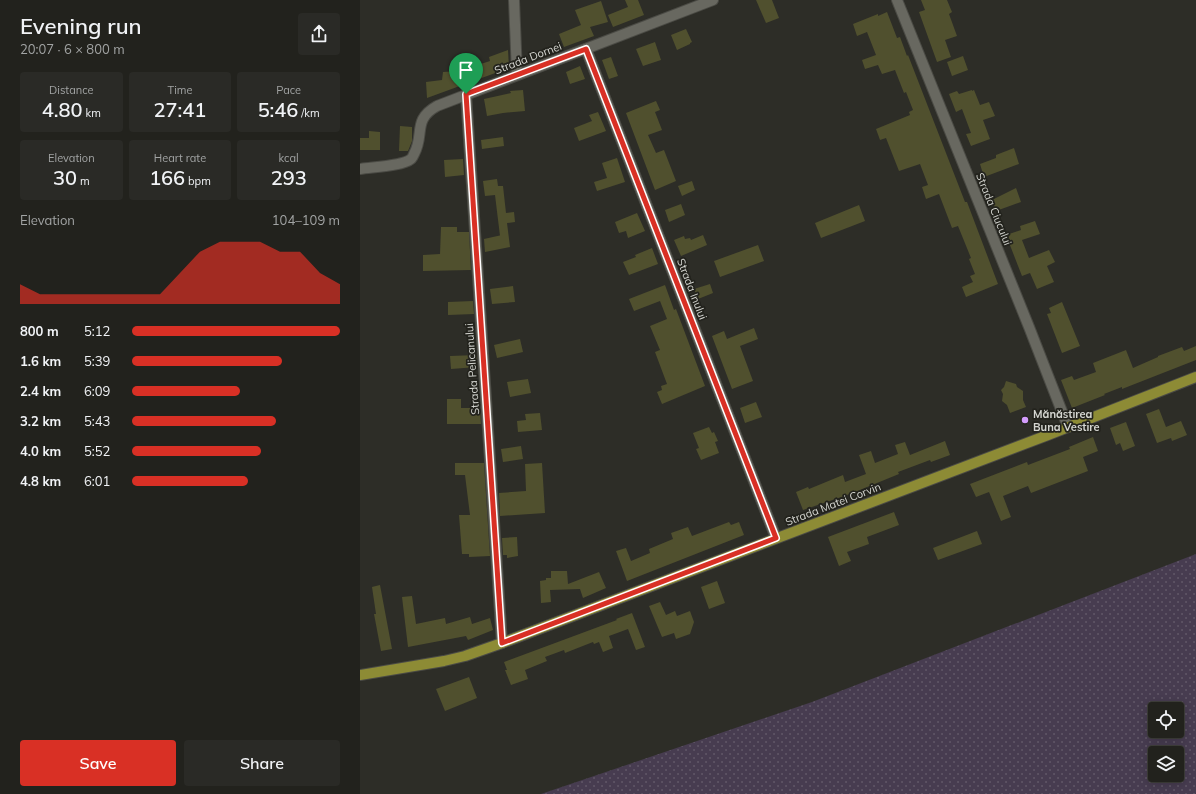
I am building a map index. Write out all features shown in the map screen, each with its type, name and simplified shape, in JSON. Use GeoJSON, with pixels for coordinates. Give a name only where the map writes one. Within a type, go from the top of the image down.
{"type":"FeatureCollection","features":[{"type":"Feature","properties":{"kind":"main road","name":"Strada Matei Corvin"},"geometry":{"type":"LineString","coordinates":[[360,675],[444,661],[465,656],[502,643],[1196,377]]}},
{"type":"Feature","properties":{"kind":"street"},"geometry":{"type":"LineString","coordinates":[[514,0],[518,74]]}},
{"type":"Feature","properties":{"kind":"street","name":"Strada Dornei"},"geometry":{"type":"LineString","coordinates":[[360,169],[400,164],[412,159],[418,148],[420,125],[423,117],[428,111],[437,106],[713,0]]}},
{"type":"Feature","properties":{"kind":"street","name":"Strada Ciucului"},"geometry":{"type":"LineString","coordinates":[[897,0],[1068,427]]}},
{"type":"Feature","properties":{"kind":"street","name":"Strada Inului"},"geometry":{"type":"LineString","coordinates":[[586,49],[776,538]]}},
{"type":"Feature","properties":{"kind":"street","name":"Strada Pelicanului"},"geometry":{"type":"LineString","coordinates":[[466,94],[502,643]]}},
{"type":"Feature","properties":{"kind":"shaded area"},"geometry":{"type":"Polygon","coordinates":[[[1196,554],[1196,794],[541,794],[812,702],[1196,554]]]}},
{"type":"Feature","properties":{"kind":"building"},"geometry":{"type":"Polygon","coordinates":[[[625,0],[638,0],[644,15],[613,27],[608,15],[628,7],[625,0]]]}},
{"type":"Feature","properties":{"kind":"building"},"geometry":{"type":"Polygon","coordinates":[[[756,0],[772,0],[779,18],[766,23],[756,0]]]}},
{"type":"Feature","properties":{"kind":"building"},"geometry":{"type":"Polygon","coordinates":[[[921,0],[947,0],[952,12],[949,14],[957,36],[945,40],[951,57],[937,62],[919,12],[925,10],[921,0]]]}},
{"type":"Feature","properties":{"kind":"building"},"geometry":{"type":"Polygon","coordinates":[[[601,1],[608,22],[590,27],[594,36],[564,47],[559,34],[581,25],[575,10],[601,1]]]}},
{"type":"Feature","properties":{"kind":"building"},"geometry":{"type":"Polygon","coordinates":[[[887,12],[897,38],[900,37],[907,56],[908,55],[998,284],[966,297],[962,287],[973,282],[970,276],[975,274],[969,259],[971,258],[958,226],[952,228],[939,194],[926,199],[922,187],[928,185],[920,164],[899,171],[886,138],[880,140],[876,129],[910,115],[909,112],[913,110],[906,92],[904,93],[895,70],[882,74],[878,65],[865,69],[862,60],[876,55],[867,32],[857,36],[853,24],[887,12]]]}},
{"type":"Feature","properties":{"kind":"building"},"geometry":{"type":"Polygon","coordinates":[[[686,29],[692,42],[677,50],[671,35],[686,29]]]}},
{"type":"Feature","properties":{"kind":"building"},"geometry":{"type":"Polygon","coordinates":[[[655,42],[661,60],[643,66],[636,49],[655,42]]]}},
{"type":"Feature","properties":{"kind":"building"},"geometry":{"type":"Polygon","coordinates":[[[508,50],[509,68],[427,98],[426,82],[442,80],[443,72],[459,71],[490,61],[489,57],[508,50]]]}},
{"type":"Feature","properties":{"kind":"building"},"geometry":{"type":"Polygon","coordinates":[[[963,56],[968,70],[952,76],[947,62],[963,56]]]}},
{"type":"Feature","properties":{"kind":"building"},"geometry":{"type":"Polygon","coordinates":[[[611,57],[618,76],[609,79],[602,60],[611,57]]]}},
{"type":"Feature","properties":{"kind":"building"},"geometry":{"type":"Polygon","coordinates":[[[580,66],[585,79],[570,84],[566,72],[580,66]]]}},
{"type":"Feature","properties":{"kind":"building"},"geometry":{"type":"Polygon","coordinates":[[[523,90],[525,111],[487,116],[484,99],[511,93],[510,91],[523,90]]]}},
{"type":"Feature","properties":{"kind":"building"},"geometry":{"type":"Polygon","coordinates":[[[974,90],[980,105],[989,102],[995,116],[983,120],[990,139],[971,146],[966,134],[971,133],[962,109],[956,112],[949,94],[957,91],[959,94],[974,90]]]}},
{"type":"Feature","properties":{"kind":"building"},"geometry":{"type":"Polygon","coordinates":[[[656,101],[660,110],[655,112],[662,130],[648,135],[656,153],[664,150],[676,181],[655,190],[626,113],[656,101]]]}},
{"type":"Feature","properties":{"kind":"building"},"geometry":{"type":"Polygon","coordinates":[[[598,112],[606,131],[579,141],[574,128],[592,121],[589,115],[598,112]]]}},
{"type":"Feature","properties":{"kind":"building"},"geometry":{"type":"Polygon","coordinates":[[[400,126],[412,127],[412,141],[408,151],[399,151],[400,126]]]}},
{"type":"Feature","properties":{"kind":"building"},"geometry":{"type":"Polygon","coordinates":[[[369,131],[380,132],[380,150],[360,150],[360,138],[369,138],[369,131]]]}},
{"type":"Feature","properties":{"kind":"building"},"geometry":{"type":"Polygon","coordinates":[[[503,137],[504,146],[482,149],[481,140],[503,137]]]}},
{"type":"Feature","properties":{"kind":"building"},"geometry":{"type":"Polygon","coordinates":[[[1014,148],[1019,164],[984,177],[980,164],[996,158],[996,155],[1014,148]]]}},
{"type":"Feature","properties":{"kind":"building"},"geometry":{"type":"Polygon","coordinates":[[[617,158],[625,182],[597,191],[594,182],[607,178],[602,163],[617,158]]]}},
{"type":"Feature","properties":{"kind":"building"},"geometry":{"type":"Polygon","coordinates":[[[463,159],[464,175],[445,177],[444,160],[463,159]]]}},
{"type":"Feature","properties":{"kind":"building"},"geometry":{"type":"Polygon","coordinates":[[[497,179],[498,186],[503,186],[506,213],[514,212],[515,222],[507,223],[510,247],[485,252],[484,239],[500,235],[495,195],[485,196],[483,181],[497,179]]]}},
{"type":"Feature","properties":{"kind":"building"},"geometry":{"type":"Polygon","coordinates":[[[692,181],[695,190],[682,196],[678,186],[692,181]]]}},
{"type":"Feature","properties":{"kind":"building"},"geometry":{"type":"Polygon","coordinates":[[[1016,188],[1021,202],[996,211],[992,200],[1016,188]]]}},
{"type":"Feature","properties":{"kind":"building"},"geometry":{"type":"Polygon","coordinates":[[[681,204],[685,215],[669,222],[665,210],[681,204]]]}},
{"type":"Feature","properties":{"kind":"building"},"geometry":{"type":"Polygon","coordinates":[[[859,205],[865,221],[821,238],[815,223],[859,205]]]}},
{"type":"Feature","properties":{"kind":"building"},"geometry":{"type":"Polygon","coordinates":[[[637,213],[645,231],[628,238],[626,231],[619,233],[615,222],[637,213]]]}},
{"type":"Feature","properties":{"kind":"building"},"geometry":{"type":"Polygon","coordinates":[[[1035,221],[1040,234],[1022,240],[1029,258],[1049,250],[1055,262],[1047,266],[1054,282],[1037,289],[1030,273],[1022,276],[1006,235],[1021,230],[1020,226],[1035,221]]]}},
{"type":"Feature","properties":{"kind":"building"},"geometry":{"type":"Polygon","coordinates":[[[441,227],[457,227],[457,232],[469,232],[471,270],[423,271],[423,255],[440,254],[441,227]]]}},
{"type":"Feature","properties":{"kind":"building"},"geometry":{"type":"Polygon","coordinates":[[[703,235],[707,245],[681,256],[674,240],[684,236],[685,239],[690,238],[691,240],[703,235]]]}},
{"type":"Feature","properties":{"kind":"building"},"geometry":{"type":"Polygon","coordinates":[[[758,245],[764,261],[720,277],[714,261],[758,245]]]}},
{"type":"Feature","properties":{"kind":"building"},"geometry":{"type":"Polygon","coordinates":[[[652,248],[658,264],[629,275],[623,262],[652,248]]]}},
{"type":"Feature","properties":{"kind":"building"},"geometry":{"type":"Polygon","coordinates":[[[710,284],[713,293],[698,299],[694,289],[710,284]]]}},
{"type":"Feature","properties":{"kind":"building"},"geometry":{"type":"Polygon","coordinates":[[[665,285],[674,310],[676,309],[705,386],[662,404],[657,392],[662,390],[661,386],[667,384],[655,352],[660,350],[650,326],[667,319],[660,301],[634,311],[629,299],[665,285]]]}},
{"type":"Feature","properties":{"kind":"building"},"geometry":{"type":"Polygon","coordinates":[[[513,286],[515,302],[492,304],[490,289],[513,286]]]}},
{"type":"Feature","properties":{"kind":"building"},"geometry":{"type":"Polygon","coordinates":[[[473,301],[474,314],[448,315],[448,302],[473,301]]]}},
{"type":"Feature","properties":{"kind":"building"},"geometry":{"type":"Polygon","coordinates":[[[1062,302],[1080,346],[1062,353],[1047,314],[1051,313],[1049,308],[1062,302]]]}},
{"type":"Feature","properties":{"kind":"building"},"geometry":{"type":"Polygon","coordinates":[[[754,328],[758,339],[740,346],[753,381],[732,389],[712,336],[724,331],[727,339],[754,328]]]}},
{"type":"Feature","properties":{"kind":"building"},"geometry":{"type":"Polygon","coordinates":[[[520,339],[523,352],[497,358],[494,345],[520,339]]]}},
{"type":"Feature","properties":{"kind":"building"},"geometry":{"type":"Polygon","coordinates":[[[1196,346],[1196,360],[1122,389],[1122,387],[1072,408],[1061,380],[1072,376],[1074,380],[1096,372],[1093,363],[1126,350],[1133,368],[1182,347],[1184,351],[1196,346]]]}},
{"type":"Feature","properties":{"kind":"building"},"geometry":{"type":"Polygon","coordinates":[[[477,355],[477,367],[451,369],[450,356],[477,355]]]}},
{"type":"Feature","properties":{"kind":"building"},"geometry":{"type":"Polygon","coordinates":[[[528,379],[531,393],[510,397],[507,382],[528,379]]]}},
{"type":"Feature","properties":{"kind":"building"},"geometry":{"type":"Polygon","coordinates":[[[1006,381],[1016,384],[1017,387],[1023,391],[1023,400],[1026,407],[1010,413],[1007,405],[1002,401],[1003,394],[1001,390],[1006,381]]]}},
{"type":"Feature","properties":{"kind":"building"},"geometry":{"type":"Polygon","coordinates":[[[447,399],[461,399],[461,408],[480,408],[481,424],[447,424],[447,399]]]}},
{"type":"Feature","properties":{"kind":"building"},"geometry":{"type":"Polygon","coordinates":[[[756,402],[762,417],[745,423],[740,408],[756,402]]]}},
{"type":"Feature","properties":{"kind":"building"},"geometry":{"type":"Polygon","coordinates":[[[1159,409],[1166,427],[1181,421],[1187,435],[1172,441],[1171,438],[1157,443],[1146,414],[1159,409]]]}},
{"type":"Feature","properties":{"kind":"building"},"geometry":{"type":"Polygon","coordinates":[[[540,413],[542,430],[518,432],[517,421],[526,420],[525,414],[540,413]]]}},
{"type":"Feature","properties":{"kind":"building"},"geometry":{"type":"Polygon","coordinates":[[[1126,422],[1135,446],[1123,451],[1120,443],[1116,445],[1110,428],[1126,422]]]}},
{"type":"Feature","properties":{"kind":"building"},"geometry":{"type":"Polygon","coordinates":[[[709,427],[712,433],[714,432],[718,441],[715,442],[719,453],[701,460],[696,449],[699,448],[693,433],[709,427]]]}},
{"type":"Feature","properties":{"kind":"building"},"geometry":{"type":"Polygon","coordinates":[[[1093,437],[1098,451],[1083,457],[1088,471],[1031,493],[1028,486],[1003,496],[1011,517],[1001,521],[989,492],[976,497],[970,484],[1027,462],[1028,465],[1070,449],[1069,447],[1093,437]]]}},
{"type":"Feature","properties":{"kind":"building"},"geometry":{"type":"Polygon","coordinates":[[[945,441],[950,455],[931,462],[930,460],[898,472],[899,474],[850,494],[803,510],[796,492],[808,487],[809,489],[843,475],[845,482],[866,474],[859,455],[871,451],[875,463],[898,454],[895,445],[905,442],[910,455],[945,441]]]}},
{"type":"Feature","properties":{"kind":"building"},"geometry":{"type":"Polygon","coordinates":[[[521,446],[523,459],[503,462],[501,449],[521,446]]]}},
{"type":"Feature","properties":{"kind":"building"},"geometry":{"type":"Polygon","coordinates":[[[455,463],[484,463],[490,556],[469,557],[469,554],[462,554],[459,515],[470,515],[465,475],[455,475],[455,463]]]}},
{"type":"Feature","properties":{"kind":"building"},"geometry":{"type":"Polygon","coordinates":[[[542,463],[545,513],[500,516],[499,493],[526,491],[525,464],[542,463]]]}},
{"type":"Feature","properties":{"kind":"building"},"geometry":{"type":"Polygon","coordinates":[[[894,512],[899,525],[867,537],[869,544],[847,552],[851,561],[839,566],[828,537],[894,512]]]}},
{"type":"Feature","properties":{"kind":"building"},"geometry":{"type":"Polygon","coordinates":[[[729,522],[731,525],[739,522],[744,535],[627,581],[616,551],[626,548],[631,561],[650,553],[649,549],[673,539],[671,533],[688,527],[692,536],[729,522]]]}},
{"type":"Feature","properties":{"kind":"building"},"geometry":{"type":"Polygon","coordinates":[[[977,531],[982,544],[938,560],[933,548],[977,531]]]}},
{"type":"Feature","properties":{"kind":"building"},"geometry":{"type":"Polygon","coordinates":[[[517,537],[518,556],[507,558],[507,555],[503,555],[502,538],[517,537]]]}},
{"type":"Feature","properties":{"kind":"building"},"geometry":{"type":"Polygon","coordinates":[[[551,571],[567,571],[568,584],[599,572],[606,588],[583,598],[580,589],[550,590],[551,602],[541,603],[540,581],[546,580],[546,578],[551,578],[551,571]]]}},
{"type":"Feature","properties":{"kind":"building"},"geometry":{"type":"Polygon","coordinates":[[[717,581],[725,603],[709,609],[701,587],[717,581]]]}},
{"type":"Feature","properties":{"kind":"building"},"geometry":{"type":"Polygon","coordinates":[[[380,585],[392,649],[381,651],[374,614],[376,614],[372,587],[380,585]]]}},
{"type":"Feature","properties":{"kind":"building"},"geometry":{"type":"Polygon","coordinates":[[[412,596],[416,624],[445,618],[446,624],[470,617],[472,624],[490,618],[493,630],[468,640],[466,636],[408,647],[402,597],[412,596]]]}},
{"type":"Feature","properties":{"kind":"building"},"geometry":{"type":"Polygon","coordinates":[[[660,602],[666,615],[675,611],[677,616],[690,611],[694,622],[690,634],[676,639],[674,633],[662,637],[649,606],[660,602]]]}},
{"type":"Feature","properties":{"kind":"building"},"geometry":{"type":"Polygon","coordinates":[[[632,613],[645,647],[636,650],[628,629],[609,636],[613,648],[603,652],[599,642],[594,644],[593,642],[565,653],[564,650],[545,657],[547,661],[525,670],[528,679],[511,685],[505,670],[507,670],[504,662],[632,613]]]}},
{"type":"Feature","properties":{"kind":"building"},"geometry":{"type":"Polygon","coordinates":[[[469,677],[477,698],[445,711],[436,689],[469,677]]]}},
{"type":"Feature","properties":{"kind":"place","name":"Mănăstirea Buna Vestire"},"geometry":{"type":"Point","coordinates":[1025,420]}},
{"type":"Feature","properties":{"kind":"route"},"geometry":{"type":"LineString","coordinates":[[586,49],[776,538],[502,643],[480,314],[466,94],[586,49]]}}]}
